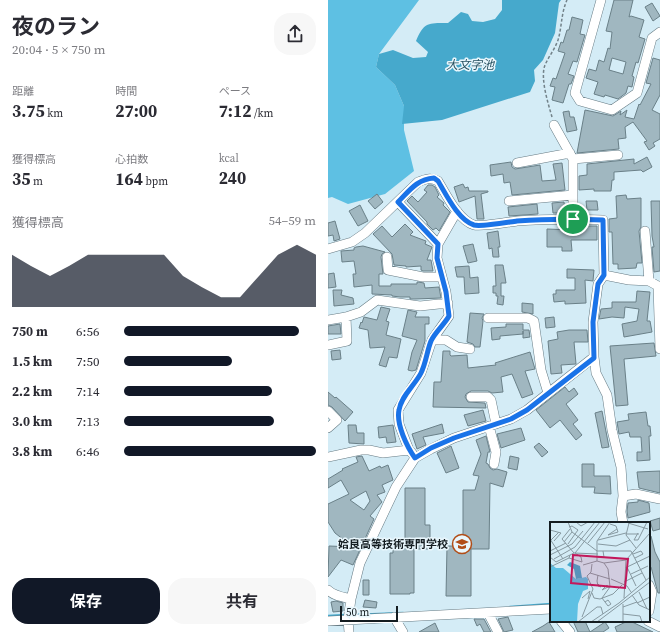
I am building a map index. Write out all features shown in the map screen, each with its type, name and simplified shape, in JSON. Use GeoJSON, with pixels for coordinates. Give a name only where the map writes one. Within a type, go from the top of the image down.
{"type":"FeatureCollection","features":[{"type":"Feature","properties":{"kind":"street"},"geometry":{"type":"LineString","coordinates":[[601,0],[576,93],[580,101],[612,110],[637,93],[652,38],[660,32]]}},
{"type":"Feature","properties":{"kind":"street"},"geometry":{"type":"LineString","coordinates":[[554,125],[572,156],[573,219]]}},
{"type":"Feature","properties":{"kind":"street"},"geometry":{"type":"LineString","coordinates":[[517,163],[572,156],[618,155]]}},
{"type":"Feature","properties":{"kind":"street"},"geometry":{"type":"LineString","coordinates":[[328,249],[352,242],[366,233],[418,182],[425,179],[434,178],[438,181],[457,211],[475,225],[518,221],[573,219],[603,220],[604,275],[598,284],[593,322],[594,358],[596,373],[607,395],[612,430],[621,467],[623,496],[621,512],[623,522]]}},
{"type":"Feature","properties":{"kind":"street"},"geometry":{"type":"LineString","coordinates":[[509,201],[573,196]]}},
{"type":"Feature","properties":{"kind":"street"},"geometry":{"type":"LineString","coordinates":[[398,202],[438,244]]}},
{"type":"Feature","properties":{"kind":"street"},"geometry":{"type":"LineString","coordinates":[[349,632],[348,620],[351,599],[360,563],[412,454],[399,424],[398,410],[421,373],[432,340],[449,316],[448,303],[437,258],[438,244],[457,211]]}},
{"type":"Feature","properties":{"kind":"street"},"geometry":{"type":"LineString","coordinates":[[645,231],[648,281]]}},
{"type":"Feature","properties":{"kind":"street"},"geometry":{"type":"LineString","coordinates":[[387,257],[388,270],[423,277],[442,277]]}},
{"type":"Feature","properties":{"kind":"street"},"geometry":{"type":"LineString","coordinates":[[604,275],[629,280],[648,281],[659,286],[660,349]]}},
{"type":"Feature","properties":{"kind":"street"},"geometry":{"type":"LineString","coordinates":[[328,320],[346,317],[361,312],[376,300],[420,306],[448,303]]}},
{"type":"Feature","properties":{"kind":"street"},"geometry":{"type":"LineString","coordinates":[[328,345],[347,341],[346,317]]}},
{"type":"Feature","properties":{"kind":"street"},"geometry":{"type":"LineString","coordinates":[[488,318],[528,318],[534,321],[541,370],[548,394]]}},
{"type":"Feature","properties":{"kind":"street"},"geometry":{"type":"LineString","coordinates":[[432,340],[446,340],[457,347],[470,350]]}},
{"type":"Feature","properties":{"kind":"street"},"geometry":{"type":"LineString","coordinates":[[328,457],[361,450],[383,453],[412,454],[511,419],[527,410],[594,358]]}},
{"type":"Feature","properties":{"kind":"street"},"geometry":{"type":"LineString","coordinates":[[471,397],[488,396],[492,400],[492,425],[496,452],[494,464]]}},
{"type":"Feature","properties":{"kind":"street"},"geometry":{"type":"LineString","coordinates":[[328,411],[337,420],[328,428]]}},
{"type":"Feature","properties":{"kind":"street"},"geometry":{"type":"LineString","coordinates":[[623,496],[636,494],[660,499]]}},
{"type":"Feature","properties":{"kind":"street"},"geometry":{"type":"LineString","coordinates":[[650,587],[652,592],[650,605]]}},
{"type":"Feature","properties":{"kind":"street"},"geometry":{"type":"LineString","coordinates":[[328,590],[340,597],[351,599]]}},
{"type":"Feature","properties":{"kind":"street"},"geometry":{"type":"LineString","coordinates":[[328,621],[550,609]]}},
{"type":"Feature","properties":{"kind":"street"},"geometry":{"type":"LineString","coordinates":[[488,613],[498,632]]}},
{"type":"Feature","properties":{"kind":"street"},"geometry":{"type":"LineString","coordinates":[[394,617],[403,632]]}},
{"type":"Feature","properties":{"kind":"street"},"geometry":{"type":"LineString","coordinates":[[563,622],[569,632]]}},
{"type":"Feature","properties":{"kind":"street"},"geometry":{"type":"LineString","coordinates":[[650,622],[660,627]]}},
{"type":"Feature","properties":{"kind":"path"},"geometry":{"type":"LineString","coordinates":[[554,125],[546,94],[543,73],[545,65],[558,41],[563,12],[567,0]]}},
{"type":"Feature","properties":{"kind":"shaded area"},"geometry":{"type":"Polygon","coordinates":[[[328,0],[419,0],[379,54],[376,67],[395,85],[404,106],[404,130],[414,171],[385,194],[348,204],[332,197],[328,198],[328,0]]]}},
{"type":"Feature","properties":{"kind":"water","name":"大文字池"},"geometry":{"type":"Polygon","coordinates":[[[502,0],[561,0],[559,3],[555,33],[543,60],[534,70],[535,81],[530,92],[442,120],[402,124],[404,106],[395,85],[376,67],[379,54],[393,50],[413,58],[426,57],[428,52],[416,41],[424,27],[436,23],[448,23],[461,12],[468,14],[472,21],[483,22],[495,19],[502,10],[502,0]]]}},
{"type":"Feature","properties":{"kind":"building"},"geometry":{"type":"Polygon","coordinates":[[[614,0],[633,0],[629,17],[631,16],[644,20],[639,37],[645,39],[638,63],[636,62],[632,76],[634,77],[632,87],[628,86],[626,93],[618,99],[605,95],[604,97],[594,94],[598,82],[586,78],[589,69],[596,71],[599,60],[604,62],[608,48],[610,49],[612,32],[606,31],[614,0]],[[612,58],[609,70],[623,74],[626,62],[612,58]]]}},
{"type":"Feature","properties":{"kind":"building"},"geometry":{"type":"Polygon","coordinates":[[[652,3],[660,16],[653,21],[645,7],[652,3]]]}},
{"type":"Feature","properties":{"kind":"building"},"geometry":{"type":"Polygon","coordinates":[[[572,17],[583,20],[580,34],[585,35],[577,62],[573,61],[568,74],[574,76],[571,84],[569,84],[563,103],[552,100],[555,87],[550,86],[553,78],[556,79],[565,53],[558,51],[561,42],[563,43],[567,30],[569,30],[572,17]]]}},
{"type":"Feature","properties":{"kind":"building"},"geometry":{"type":"Polygon","coordinates":[[[653,58],[660,60],[660,95],[652,110],[660,114],[660,139],[653,143],[655,146],[649,150],[644,142],[647,141],[633,122],[625,127],[626,138],[618,139],[619,149],[577,153],[585,110],[613,116],[621,111],[620,115],[627,110],[625,117],[634,119],[639,104],[640,105],[651,84],[646,83],[653,58]]]}},
{"type":"Feature","properties":{"kind":"building"},"geometry":{"type":"Polygon","coordinates":[[[569,111],[570,117],[574,117],[577,130],[567,132],[563,112],[569,111]]]}},
{"type":"Feature","properties":{"kind":"building"},"geometry":{"type":"Polygon","coordinates":[[[647,157],[652,167],[643,172],[641,170],[614,172],[614,180],[612,180],[611,191],[594,191],[594,189],[579,190],[579,176],[587,175],[587,164],[634,159],[634,164],[647,157]]]}},
{"type":"Feature","properties":{"kind":"building"},"geometry":{"type":"Polygon","coordinates":[[[511,162],[512,167],[515,169],[540,165],[542,181],[556,180],[553,164],[562,163],[565,190],[512,195],[510,182],[504,183],[503,174],[491,176],[490,165],[511,162]]]}},
{"type":"Feature","properties":{"kind":"building"},"geometry":{"type":"Polygon","coordinates":[[[463,184],[465,188],[468,187],[469,191],[488,191],[481,194],[484,219],[477,219],[475,196],[459,202],[454,187],[463,184]]]}},
{"type":"Feature","properties":{"kind":"building"},"geometry":{"type":"Polygon","coordinates":[[[428,185],[435,187],[439,195],[437,197],[444,203],[443,205],[450,212],[439,231],[436,228],[433,230],[407,201],[412,196],[418,202],[427,192],[424,190],[428,185]]]}},
{"type":"Feature","properties":{"kind":"building"},"geometry":{"type":"Polygon","coordinates":[[[377,194],[383,202],[375,209],[368,201],[377,194]]]}},
{"type":"Feature","properties":{"kind":"building"},"geometry":{"type":"Polygon","coordinates":[[[626,195],[627,199],[641,198],[641,227],[639,231],[642,263],[637,263],[636,268],[618,269],[618,264],[613,264],[612,232],[609,232],[609,219],[617,218],[616,196],[626,195]]]}},
{"type":"Feature","properties":{"kind":"building"},"geometry":{"type":"Polygon","coordinates":[[[586,201],[597,201],[598,210],[587,210],[586,201]]]}},
{"type":"Feature","properties":{"kind":"building"},"geometry":{"type":"Polygon","coordinates":[[[651,201],[660,201],[660,271],[654,272],[652,247],[654,247],[652,236],[651,201]]]}},
{"type":"Feature","properties":{"kind":"building"},"geometry":{"type":"Polygon","coordinates":[[[564,202],[565,213],[553,213],[552,203],[564,202]]]}},
{"type":"Feature","properties":{"kind":"building"},"geometry":{"type":"Polygon","coordinates":[[[537,204],[538,214],[509,216],[508,207],[537,204]]]}},
{"type":"Feature","properties":{"kind":"building"},"geometry":{"type":"Polygon","coordinates":[[[360,205],[368,221],[358,226],[349,211],[360,205]]]}},
{"type":"Feature","properties":{"kind":"building"},"geometry":{"type":"Polygon","coordinates":[[[335,221],[340,239],[334,241],[333,235],[328,236],[328,223],[335,221]]]}},
{"type":"Feature","properties":{"kind":"building"},"geometry":{"type":"Polygon","coordinates":[[[405,224],[413,232],[410,235],[426,241],[425,244],[432,247],[427,260],[431,260],[433,271],[423,271],[421,270],[421,266],[406,267],[394,265],[392,254],[373,234],[382,226],[392,237],[405,224]]]}},
{"type":"Feature","properties":{"kind":"building"},"geometry":{"type":"Polygon","coordinates":[[[581,226],[597,226],[597,240],[571,240],[572,251],[562,251],[562,247],[547,247],[547,229],[573,231],[582,230],[581,226]]]}},
{"type":"Feature","properties":{"kind":"building"},"geometry":{"type":"Polygon","coordinates":[[[498,231],[500,247],[498,247],[499,257],[493,257],[492,248],[489,249],[487,233],[498,231]]]}},
{"type":"Feature","properties":{"kind":"building"},"geometry":{"type":"Polygon","coordinates":[[[473,244],[477,261],[468,263],[463,246],[473,244]]]}},
{"type":"Feature","properties":{"kind":"building"},"geometry":{"type":"Polygon","coordinates":[[[363,246],[385,252],[381,257],[383,274],[379,274],[379,286],[391,286],[391,284],[417,284],[417,282],[424,283],[425,288],[439,287],[441,298],[410,299],[410,297],[372,294],[372,285],[354,287],[353,274],[356,274],[354,261],[342,262],[341,251],[354,250],[356,247],[363,246]]]}},
{"type":"Feature","properties":{"kind":"building"},"geometry":{"type":"Polygon","coordinates":[[[495,265],[503,265],[506,283],[501,283],[501,296],[504,296],[503,305],[497,304],[498,296],[496,296],[496,293],[493,293],[493,286],[496,286],[495,265]]]}},
{"type":"Feature","properties":{"kind":"building"},"geometry":{"type":"Polygon","coordinates":[[[469,266],[470,278],[478,277],[479,293],[465,294],[464,277],[457,277],[455,267],[469,266]]]}},
{"type":"Feature","properties":{"kind":"building"},"geometry":{"type":"Polygon","coordinates":[[[567,269],[594,270],[593,281],[585,280],[586,303],[565,304],[565,301],[554,302],[553,294],[556,294],[556,290],[575,290],[575,278],[567,278],[567,269]]]}},
{"type":"Feature","properties":{"kind":"building"},"geometry":{"type":"Polygon","coordinates":[[[334,273],[336,287],[328,288],[328,274],[334,273]]]}},
{"type":"Feature","properties":{"kind":"building"},"geometry":{"type":"Polygon","coordinates":[[[333,290],[342,290],[341,295],[353,298],[354,304],[334,306],[333,290]]]}},
{"type":"Feature","properties":{"kind":"building"},"geometry":{"type":"Polygon","coordinates":[[[637,291],[650,292],[647,321],[650,321],[652,332],[624,337],[622,324],[637,321],[639,309],[625,307],[624,318],[612,317],[599,319],[601,309],[612,308],[612,302],[636,302],[637,291]]]}},
{"type":"Feature","properties":{"kind":"building"},"geometry":{"type":"Polygon","coordinates":[[[522,303],[533,304],[533,314],[522,312],[522,303]]]}},
{"type":"Feature","properties":{"kind":"building"},"geometry":{"type":"Polygon","coordinates":[[[381,307],[390,309],[386,321],[389,322],[386,335],[401,339],[397,358],[389,357],[386,367],[379,365],[385,347],[370,348],[368,330],[359,328],[364,317],[377,320],[381,307]]]}},
{"type":"Feature","properties":{"kind":"building"},"geometry":{"type":"Polygon","coordinates":[[[408,310],[417,312],[415,317],[429,317],[429,324],[425,324],[425,341],[416,370],[412,371],[408,370],[412,352],[417,340],[402,336],[408,310]]]}},
{"type":"Feature","properties":{"kind":"building"},"geometry":{"type":"Polygon","coordinates":[[[470,313],[484,314],[482,318],[483,321],[480,347],[475,347],[473,344],[467,342],[470,313]]]}},
{"type":"Feature","properties":{"kind":"building"},"geometry":{"type":"Polygon","coordinates":[[[554,317],[555,327],[546,328],[545,318],[554,317]]]}},
{"type":"Feature","properties":{"kind":"building"},"geometry":{"type":"Polygon","coordinates":[[[340,324],[341,334],[328,334],[328,326],[340,324]]]}},
{"type":"Feature","properties":{"kind":"building"},"geometry":{"type":"Polygon","coordinates":[[[506,324],[523,324],[523,330],[529,330],[530,337],[523,338],[523,334],[500,336],[500,339],[492,340],[491,328],[506,327],[506,324]]]}},
{"type":"Feature","properties":{"kind":"building"},"geometry":{"type":"Polygon","coordinates":[[[587,330],[588,342],[574,342],[576,364],[561,365],[562,373],[551,374],[548,341],[558,339],[557,332],[587,330]]]}},
{"type":"Feature","properties":{"kind":"building"},"geometry":{"type":"Polygon","coordinates":[[[654,343],[656,356],[624,359],[628,405],[616,406],[610,346],[654,343]]]}},
{"type":"Feature","properties":{"kind":"building"},"geometry":{"type":"Polygon","coordinates":[[[340,350],[341,359],[332,360],[331,351],[340,350]]]}},
{"type":"Feature","properties":{"kind":"building"},"geometry":{"type":"Polygon","coordinates":[[[443,351],[450,351],[451,356],[467,355],[468,368],[496,365],[495,363],[530,352],[535,369],[525,371],[533,394],[522,398],[512,374],[501,377],[503,392],[492,393],[488,391],[471,391],[466,394],[465,397],[468,402],[485,403],[486,408],[433,407],[434,382],[441,382],[443,351]]]}},
{"type":"Feature","properties":{"kind":"building"},"geometry":{"type":"Polygon","coordinates":[[[565,387],[569,392],[574,388],[578,394],[566,404],[578,420],[573,424],[582,435],[576,440],[560,420],[550,428],[536,410],[565,387]]]}},
{"type":"Feature","properties":{"kind":"building"},"geometry":{"type":"Polygon","coordinates":[[[328,392],[353,412],[345,421],[332,407],[328,405],[328,392]]]}},
{"type":"Feature","properties":{"kind":"building"},"geometry":{"type":"Polygon","coordinates":[[[483,410],[486,421],[468,426],[464,415],[483,410]]]}},
{"type":"Feature","properties":{"kind":"building"},"geometry":{"type":"Polygon","coordinates":[[[602,411],[609,447],[602,448],[595,413],[602,411]]]}},
{"type":"Feature","properties":{"kind":"building"},"geometry":{"type":"Polygon","coordinates":[[[646,412],[651,436],[649,436],[650,460],[637,461],[637,452],[642,452],[641,437],[630,437],[629,432],[619,434],[617,422],[629,420],[628,414],[646,412]]]}},
{"type":"Feature","properties":{"kind":"building"},"geometry":{"type":"Polygon","coordinates":[[[442,424],[444,433],[423,437],[426,445],[417,449],[412,434],[442,424]]]}},
{"type":"Feature","properties":{"kind":"building"},"geometry":{"type":"Polygon","coordinates":[[[348,425],[356,425],[357,433],[364,433],[364,444],[349,443],[348,425]]]}},
{"type":"Feature","properties":{"kind":"building"},"geometry":{"type":"Polygon","coordinates":[[[393,425],[396,442],[387,443],[386,437],[379,438],[378,427],[393,425]]]}},
{"type":"Feature","properties":{"kind":"building"},"geometry":{"type":"Polygon","coordinates":[[[521,428],[525,440],[501,448],[497,434],[521,428]]]}},
{"type":"Feature","properties":{"kind":"building"},"geometry":{"type":"Polygon","coordinates":[[[486,436],[490,452],[488,452],[486,463],[493,470],[497,469],[507,472],[503,487],[490,483],[489,549],[471,549],[471,596],[446,596],[447,546],[463,546],[463,490],[475,490],[479,476],[473,475],[481,454],[476,440],[486,436]]]}},
{"type":"Feature","properties":{"kind":"building"},"geometry":{"type":"Polygon","coordinates":[[[539,443],[548,452],[542,457],[534,447],[539,443]]]}},
{"type":"Feature","properties":{"kind":"building"},"geometry":{"type":"Polygon","coordinates":[[[451,446],[459,468],[446,473],[437,453],[451,446]]]}},
{"type":"Feature","properties":{"kind":"building"},"geometry":{"type":"Polygon","coordinates":[[[362,456],[369,471],[380,466],[381,468],[388,465],[393,480],[382,485],[385,492],[377,495],[382,502],[370,516],[374,519],[353,565],[341,560],[328,577],[329,546],[353,547],[335,533],[328,522],[328,504],[349,494],[341,480],[328,488],[328,479],[343,470],[342,469],[358,462],[356,457],[362,456]],[[366,491],[350,500],[364,510],[370,501],[366,491]]]}},
{"type":"Feature","properties":{"kind":"building"},"geometry":{"type":"Polygon","coordinates":[[[510,456],[519,458],[517,470],[508,468],[510,456]]]}},
{"type":"Feature","properties":{"kind":"building"},"geometry":{"type":"Polygon","coordinates":[[[582,464],[594,464],[594,476],[610,476],[611,494],[594,493],[595,487],[582,487],[582,464]]]}},
{"type":"Feature","properties":{"kind":"building"},"geometry":{"type":"Polygon","coordinates":[[[660,471],[660,493],[639,488],[637,472],[660,471]]]}},
{"type":"Feature","properties":{"kind":"building"},"geometry":{"type":"Polygon","coordinates":[[[405,488],[425,488],[425,525],[430,525],[430,549],[414,549],[414,593],[390,594],[390,553],[393,553],[393,544],[405,544],[405,488]]]}},
{"type":"Feature","properties":{"kind":"building"},"geometry":{"type":"Polygon","coordinates":[[[638,500],[649,503],[650,512],[628,518],[628,503],[638,502],[638,500]]]}},
{"type":"Feature","properties":{"kind":"building"},"geometry":{"type":"Polygon","coordinates":[[[660,518],[660,529],[653,531],[650,521],[660,518]]]}},
{"type":"Feature","properties":{"kind":"building"},"geometry":{"type":"Polygon","coordinates":[[[650,536],[660,562],[660,593],[658,593],[651,567],[650,536]]]}},
{"type":"Feature","properties":{"kind":"building"},"geometry":{"type":"Polygon","coordinates":[[[363,580],[369,580],[369,595],[363,595],[363,580]]]}},
{"type":"Feature","properties":{"kind":"building"},"geometry":{"type":"Polygon","coordinates":[[[365,600],[377,602],[376,608],[363,607],[365,600]]]}},
{"type":"Feature","properties":{"kind":"building"},"geometry":{"type":"Polygon","coordinates":[[[336,601],[343,603],[343,611],[333,612],[331,602],[336,601]]]}},
{"type":"Feature","properties":{"kind":"building"},"geometry":{"type":"Polygon","coordinates":[[[508,617],[513,630],[504,632],[498,619],[508,617]]]}},
{"type":"Feature","properties":{"kind":"building"},"geometry":{"type":"Polygon","coordinates":[[[474,619],[484,619],[491,632],[484,632],[480,624],[477,626],[474,619]]]}},
{"type":"Feature","properties":{"kind":"building"},"geometry":{"type":"Polygon","coordinates":[[[549,622],[555,632],[532,632],[543,626],[549,622]]]}},
{"type":"Feature","properties":{"kind":"building"},"geometry":{"type":"Polygon","coordinates":[[[573,622],[585,622],[590,632],[578,632],[573,622]]]}},
{"type":"Feature","properties":{"kind":"building"},"geometry":{"type":"Polygon","coordinates":[[[605,622],[609,628],[603,632],[590,632],[605,622]]]}},
{"type":"Feature","properties":{"kind":"building"},"geometry":{"type":"Polygon","coordinates":[[[626,622],[632,622],[653,632],[617,632],[615,627],[626,622]]]}},
{"type":"Feature","properties":{"kind":"building"},"geometry":{"type":"Polygon","coordinates":[[[435,623],[439,632],[419,632],[435,623]]]}},
{"type":"Feature","properties":{"kind":"waterway"},"geometry":{"type":"LineString","coordinates":[[510,607],[550,604]]}},
{"type":"Feature","properties":{"kind":"waterway"},"geometry":{"type":"LineString","coordinates":[[354,615],[403,613]]}},
{"type":"Feature","properties":{"kind":"waterway"},"geometry":{"type":"LineString","coordinates":[[328,616],[346,615]]}},
{"type":"Feature","properties":{"kind":"place","name":"姶良高等技術専門学校"},"geometry":{"type":"Point","coordinates":[462,544]}},
{"type":"Feature","properties":{"kind":"route"},"geometry":{"type":"LineString","coordinates":[[434,178],[438,181],[457,211],[475,225],[518,221],[573,219],[603,220],[604,275],[598,284],[593,322],[594,358],[527,410],[511,419],[454,438],[431,448],[415,458],[409,450],[399,424],[398,410],[421,373],[432,340],[449,316],[446,292],[437,258],[438,244],[398,202],[418,182],[425,179],[434,178]]}}]}
